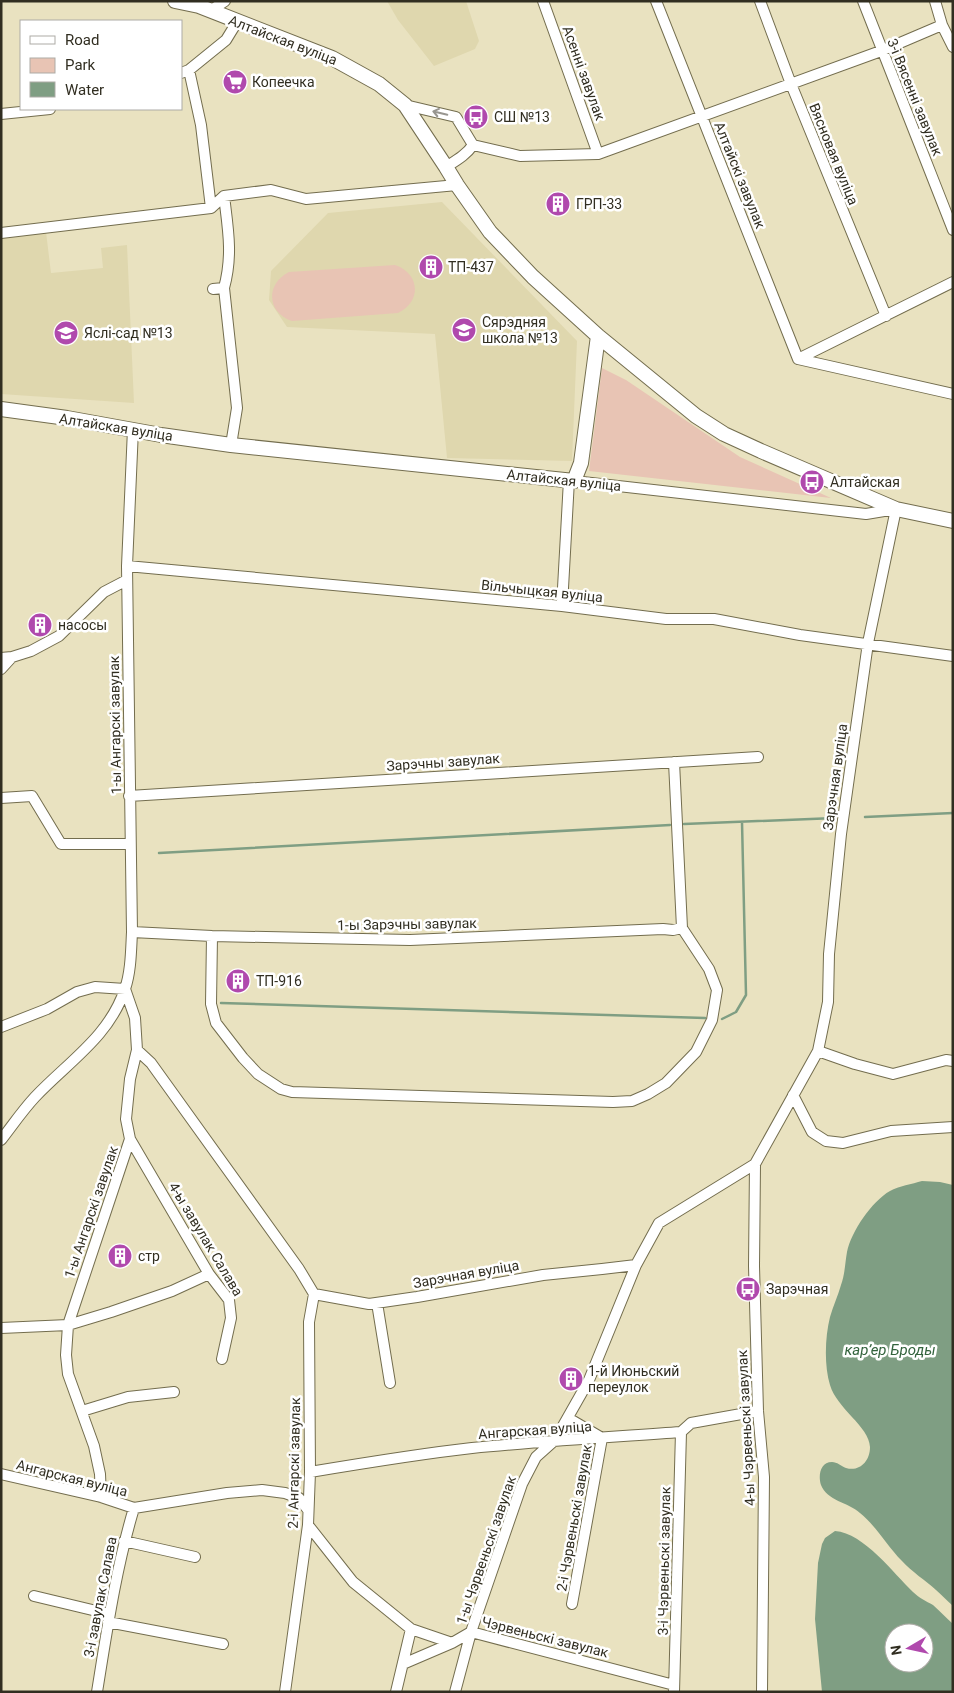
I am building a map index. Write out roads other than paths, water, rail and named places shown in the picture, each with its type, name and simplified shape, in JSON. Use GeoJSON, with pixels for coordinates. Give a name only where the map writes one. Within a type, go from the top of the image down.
{"type":"FeatureCollection","features":[{"type":"Feature","properties":{"kind":"main road","name":"Алтайская вуліца"},"geometry":{"type":"LineString","coordinates":[[175,1],[199,6],[332,58],[379,84],[405,105],[490,232],[533,277],[598,336],[696,416],[724,434],[896,509],[953,521]]}},
{"type":"Feature","properties":{"kind":"main road"},"geometry":{"type":"LineString","coordinates":[[571,480],[581,463],[598,336]]}},
{"type":"Feature","properties":{"kind":"main road","name":"Алтайская вуліца"},"geometry":{"type":"LineString","coordinates":[[1,410],[67,418],[231,445],[571,480]]}},
{"type":"Feature","properties":{"kind":"street"},"geometry":{"type":"LineString","coordinates":[[210,11],[225,1]]}},
{"type":"Feature","properties":{"kind":"street","name":"Асенні завулак"},"geometry":{"type":"LineString","coordinates":[[543,1],[598,154]]}},
{"type":"Feature","properties":{"kind":"street","name":"Алтайскі завулак"},"geometry":{"type":"LineString","coordinates":[[656,1],[798,359]]}},
{"type":"Feature","properties":{"kind":"street","name":"Вясновая вуліца"},"geometry":{"type":"LineString","coordinates":[[760,1],[791,84],[886,316]]}},
{"type":"Feature","properties":{"kind":"street","name":"3-і Вясенні завулак"},"geometry":{"type":"LineString","coordinates":[[863,1],[953,230]]}},
{"type":"Feature","properties":{"kind":"street"},"geometry":{"type":"LineString","coordinates":[[936,1],[942,25],[953,47]]}},
{"type":"Feature","properties":{"kind":"street"},"geometry":{"type":"LineString","coordinates":[[211,208],[201,125],[185,72],[226,40],[237,22]]}},
{"type":"Feature","properties":{"kind":"street"},"geometry":{"type":"LineString","coordinates":[[405,105],[456,117],[473,145],[520,156],[598,154],[882,51],[942,25]]}},
{"type":"Feature","properties":{"kind":"street"},"geometry":{"type":"LineString","coordinates":[[1,114],[40,110]]}},
{"type":"Feature","properties":{"kind":"street"},"geometry":{"type":"LineString","coordinates":[[446,167],[462,157],[473,145]]}},
{"type":"Feature","properties":{"kind":"street"},"geometry":{"type":"LineString","coordinates":[[1,233],[211,208],[224,196],[271,190],[306,200],[457,185]]}},
{"type":"Feature","properties":{"kind":"street"},"geometry":{"type":"LineString","coordinates":[[224,196],[230,251],[229,271],[224,288],[238,408],[231,445]]}},
{"type":"Feature","properties":{"kind":"street"},"geometry":{"type":"LineString","coordinates":[[798,359],[953,282]]}},
{"type":"Feature","properties":{"kind":"street"},"geometry":{"type":"LineString","coordinates":[[212,289],[224,288]]}},
{"type":"Feature","properties":{"kind":"street"},"geometry":{"type":"LineString","coordinates":[[798,359],[953,394]]}},
{"type":"Feature","properties":{"kind":"street","name":"1-ы Ангарскі завулак"},"geometry":{"type":"LineString","coordinates":[[1,1140],[34,1098],[110,1021],[125,989],[129,975],[132,932],[127,566],[134,429]]}},
{"type":"Feature","properties":{"kind":"street"},"geometry":{"type":"LineString","coordinates":[[562,606],[571,480]]}},
{"type":"Feature","properties":{"kind":"street","name":"Алтайская вуліца"},"geometry":{"type":"LineString","coordinates":[[571,480],[866,514],[896,509]]}},
{"type":"Feature","properties":{"kind":"street","name":"Зарэчная вуліца"},"geometry":{"type":"LineString","coordinates":[[314,1294],[369,1304],[543,1274],[636,1264],[659,1223],[755,1164],[818,1051],[828,1002],[829,954],[841,834],[868,643],[896,509]]}},
{"type":"Feature","properties":{"kind":"street","name":"Вільчыцкая вуліца"},"geometry":{"type":"LineString","coordinates":[[127,566],[562,606],[666,619],[714,620],[800,635],[953,656]]}},
{"type":"Feature","properties":{"kind":"street"},"geometry":{"type":"LineString","coordinates":[[1,670],[6,657],[30,651],[59,636],[104,592],[127,580]]}},
{"type":"Feature","properties":{"kind":"street","name":"Зарэчны завулак"},"geometry":{"type":"LineString","coordinates":[[129,796],[758,756]]}},
{"type":"Feature","properties":{"kind":"street"},"geometry":{"type":"LineString","coordinates":[[212,936],[211,1004],[216,1023],[258,1074],[281,1089],[292,1092],[613,1102],[632,1101],[666,1083],[696,1052],[712,1020],[717,990],[709,969],[682,928],[674,762]]}},
{"type":"Feature","properties":{"kind":"street"},"geometry":{"type":"LineString","coordinates":[[1,798],[32,796],[61,844],[130,844]]}},
{"type":"Feature","properties":{"kind":"street","name":"1-ы Зарэчны завулак"},"geometry":{"type":"LineString","coordinates":[[132,932],[212,936],[410,940],[673,930],[682,928]]}},
{"type":"Feature","properties":{"kind":"street"},"geometry":{"type":"LineString","coordinates":[[1,1028],[47,1009],[77,992],[95,987],[125,989]]}},
{"type":"Feature","properties":{"kind":"street","name":"1-ы Ангарскі завулак"},"geometry":{"type":"LineString","coordinates":[[102,1497],[99,1464],[90,1433],[70,1381],[67,1367],[68,1324],[130,1139],[126,1119],[130,1079],[137,1050],[135,1018],[125,989]]}},
{"type":"Feature","properties":{"kind":"street"},"geometry":{"type":"LineString","coordinates":[[137,1050],[151,1063],[299,1269],[314,1294]]}},
{"type":"Feature","properties":{"kind":"street"},"geometry":{"type":"LineString","coordinates":[[818,1051],[855,1064],[893,1074],[946,1060],[953,1061]]}},
{"type":"Feature","properties":{"kind":"street"},"geometry":{"type":"LineString","coordinates":[[793,1095],[812,1132],[826,1140],[843,1143],[891,1131],[953,1127]]}},
{"type":"Feature","properties":{"kind":"street","name":"4-ы завулак Салава"},"geometry":{"type":"LineString","coordinates":[[130,1139],[209,1274],[223,1291],[231,1305],[230,1326],[222,1359]]}},
{"type":"Feature","properties":{"kind":"street","name":"4-ы Чэрвеньскі завулак"},"geometry":{"type":"LineString","coordinates":[[755,1164],[754,1266],[758,1411],[764,1477],[762,1692]]}},
{"type":"Feature","properties":{"kind":"street","name":"1-ы Чэрвеньскі завулак"},"geometry":{"type":"LineString","coordinates":[[455,1692],[471,1632],[522,1484],[536,1457],[555,1440],[589,1380],[636,1264]]}},
{"type":"Feature","properties":{"kind":"street"},"geometry":{"type":"LineString","coordinates":[[1,1328],[68,1324],[172,1292],[209,1274]]}},
{"type":"Feature","properties":{"kind":"street","name":"2-і Ангарскі завулак"},"geometry":{"type":"LineString","coordinates":[[284,1690],[308,1525],[310,1472],[309,1322],[314,1294]]}},
{"type":"Feature","properties":{"kind":"street"},"geometry":{"type":"LineString","coordinates":[[376,1303],[390,1383]]}},
{"type":"Feature","properties":{"kind":"street"},"geometry":{"type":"LineString","coordinates":[[82,1411],[128,1397],[174,1392]]}},
{"type":"Feature","properties":{"kind":"street","name":"Ангарская вуліца"},"geometry":{"type":"LineString","coordinates":[[310,1472],[470,1448],[555,1440],[681,1432],[691,1423],[758,1411]]}},
{"type":"Feature","properties":{"kind":"street"},"geometry":{"type":"LineString","coordinates":[[568,1418],[602,1438]]}},
{"type":"Feature","properties":{"kind":"street","name":"3-і Чэрвеньскі завулак"},"geometry":{"type":"LineString","coordinates":[[674,1688],[681,1432]]}},
{"type":"Feature","properties":{"kind":"street","name":"2-і Чэрвеньскі завулак"},"geometry":{"type":"LineString","coordinates":[[572,1604],[602,1438]]}},
{"type":"Feature","properties":{"kind":"street","name":"Ангарская вуліца"},"geometry":{"type":"LineString","coordinates":[[1,1474],[102,1497],[134,1508],[226,1493],[262,1490],[285,1493],[299,1498],[308,1510]]}},
{"type":"Feature","properties":{"kind":"street","name":"3-і завулак Салава"},"geometry":{"type":"LineString","coordinates":[[97,1692],[108,1618],[124,1541],[134,1508]]}},
{"type":"Feature","properties":{"kind":"street"},"geometry":{"type":"LineString","coordinates":[[308,1525],[353,1582],[412,1629],[452,1643]]}},
{"type":"Feature","properties":{"kind":"street"},"geometry":{"type":"LineString","coordinates":[[124,1541],[194,1557]]}},
{"type":"Feature","properties":{"kind":"street"},"geometry":{"type":"LineString","coordinates":[[34,1596],[108,1618],[223,1644]]}},
{"type":"Feature","properties":{"kind":"street"},"geometry":{"type":"LineString","coordinates":[[396,1692],[412,1629]]}},
{"type":"Feature","properties":{"kind":"street","name":"Чэрвеньскі завулак"},"geometry":{"type":"LineString","coordinates":[[403,1664],[452,1643],[471,1632],[674,1688]]}},
{"type":"Feature","properties":{"kind":"water","name":"карʼер Броды"},"geometry":{"type":"Polygon","coordinates":[[[922,1181],[953,1185],[953,1606],[906,1565],[872,1524],[860,1513],[828,1495],[821,1485],[820,1478],[822,1467],[825,1464],[834,1462],[851,1469],[860,1467],[866,1461],[870,1452],[868,1439],[864,1432],[834,1394],[827,1369],[826,1342],[828,1325],[842,1281],[849,1244],[863,1218],[876,1202],[890,1191],[922,1181]]]}},
{"type":"Feature","properties":{"kind":"water"},"geometry":{"type":"Polygon","coordinates":[[[835,1531],[846,1533],[857,1539],[878,1556],[915,1594],[933,1605],[953,1624],[953,1692],[822,1692],[815,1619],[818,1563],[825,1538],[835,1531]]]}},
{"type":"Feature","properties":{"kind":"waterway"},"geometry":{"type":"LineString","coordinates":[[865,817],[953,813]]}},
{"type":"Feature","properties":{"kind":"waterway"},"geometry":{"type":"LineString","coordinates":[[684,824],[835,818]]}},
{"type":"Feature","properties":{"kind":"waterway"},"geometry":{"type":"LineString","coordinates":[[722,1019],[736,1012],[746,995],[742,822]]}},
{"type":"Feature","properties":{"kind":"waterway"},"geometry":{"type":"LineString","coordinates":[[159,853],[670,825]]}},
{"type":"Feature","properties":{"kind":"waterway"},"geometry":{"type":"LineString","coordinates":[[221,1003],[705,1018]]}},
{"type":"Feature","properties":{"kind":"place","name":"Копеечка"},"geometry":{"type":"Point","coordinates":[235,82]}},
{"type":"Feature","properties":{"kind":"place","name":"СШ №13"},"geometry":{"type":"Point","coordinates":[476,117]}},
{"type":"Feature","properties":{"kind":"place","name":"ГРП-33"},"geometry":{"type":"Point","coordinates":[558,204]}},
{"type":"Feature","properties":{"kind":"place","name":"ТП-437"},"geometry":{"type":"Point","coordinates":[431,267]}},
{"type":"Feature","properties":{"kind":"place","name":"Сярэдняя школа №13"},"geometry":{"type":"Point","coordinates":[464,330]}},
{"type":"Feature","properties":{"kind":"place","name":"Яслі-сад №13"},"geometry":{"type":"Point","coordinates":[66,333]}},
{"type":"Feature","properties":{"kind":"place","name":"Алтайская"},"geometry":{"type":"Point","coordinates":[812,482]}},
{"type":"Feature","properties":{"kind":"place","name":"насосы"},"geometry":{"type":"Point","coordinates":[40,625]}},
{"type":"Feature","properties":{"kind":"place","name":"ТП-916"},"geometry":{"type":"Point","coordinates":[238,981]}},
{"type":"Feature","properties":{"kind":"place","name":"стр"},"geometry":{"type":"Point","coordinates":[120,1256]}},
{"type":"Feature","properties":{"kind":"place","name":"Зарэчная"},"geometry":{"type":"Point","coordinates":[748,1289]}},
{"type":"Feature","properties":{"kind":"place","name":"1-й Июньский переулок"},"geometry":{"type":"Point","coordinates":[571,1379]}}]}
